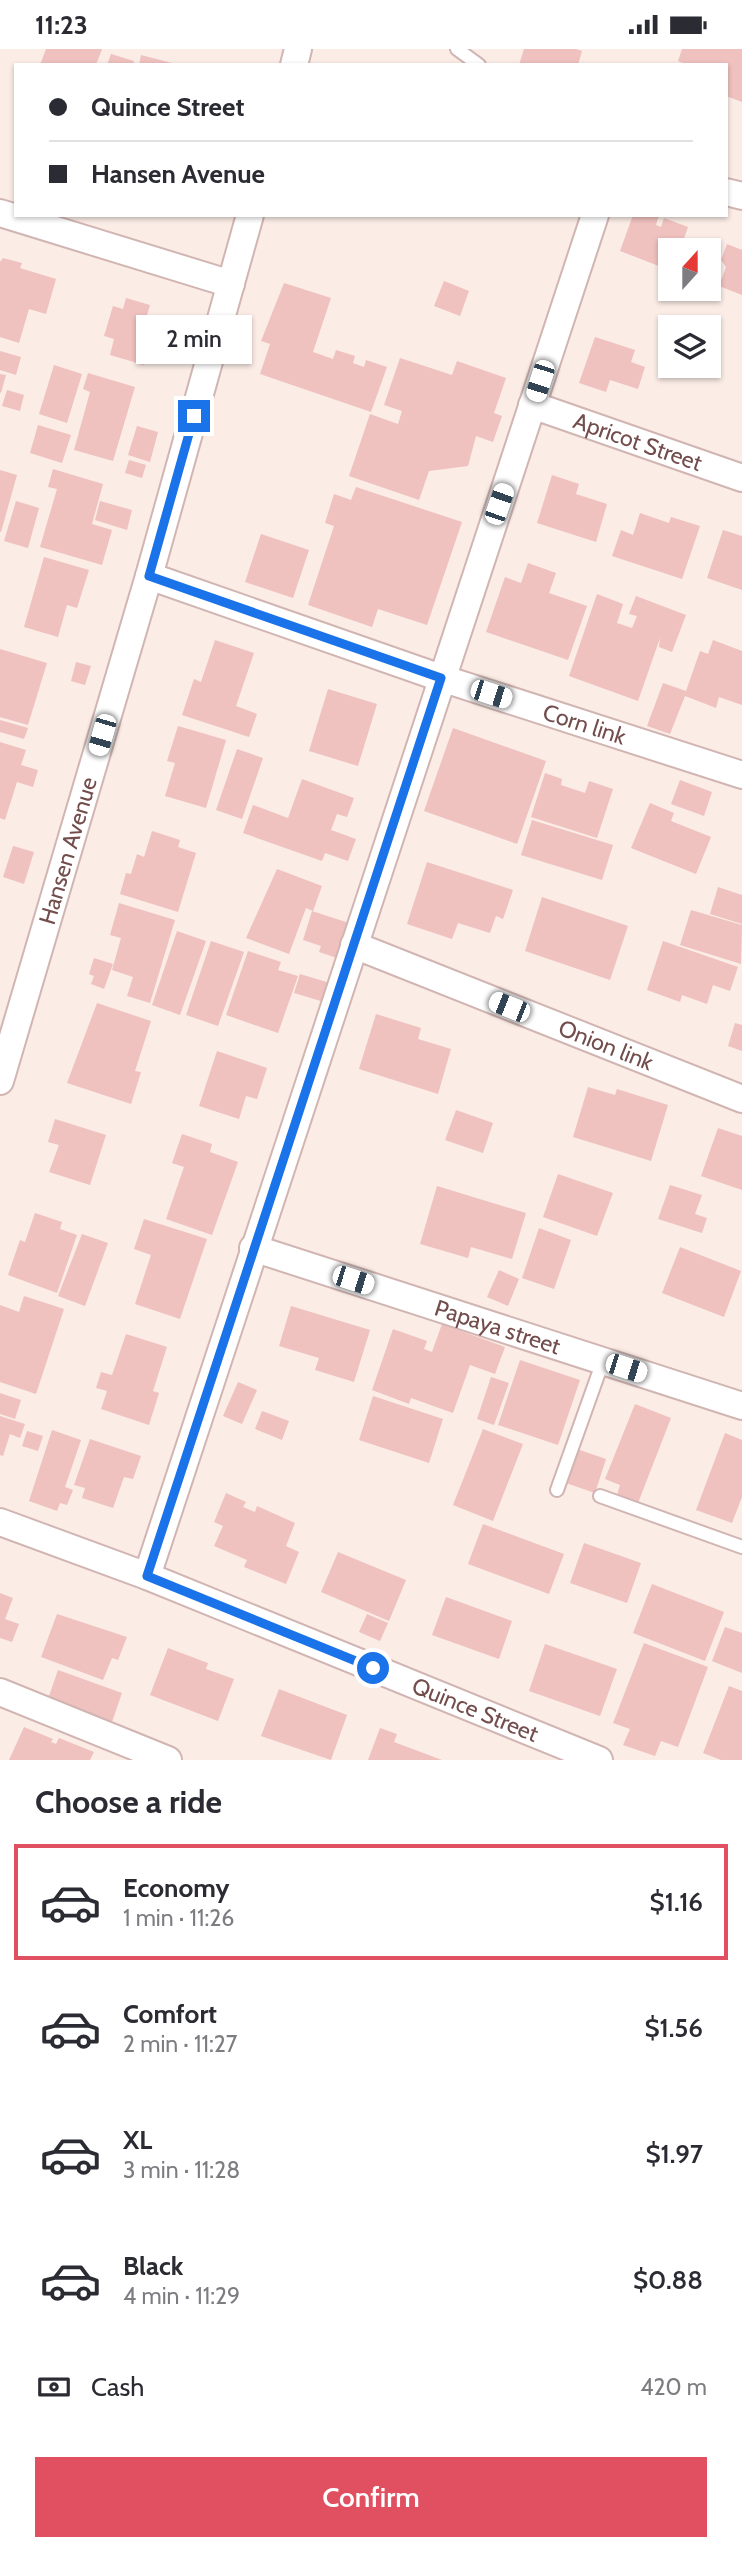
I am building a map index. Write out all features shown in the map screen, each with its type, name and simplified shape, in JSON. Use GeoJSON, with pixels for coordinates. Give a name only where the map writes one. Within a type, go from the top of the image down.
{"type":"FeatureCollection","features":[{"type":"Feature","properties":{"kind":"street"},"geometry":{"type":"LineString","coordinates":[[0,213],[231,284]]}},
{"type":"Feature","properties":{"kind":"street","name":"Hansen Avenue"},"geometry":{"type":"LineString","coordinates":[[0,1081],[149,576],[249,217]]}},
{"type":"Feature","properties":{"kind":"street"},"geometry":{"type":"LineString","coordinates":[[147,1576],[594,217]]}},
{"type":"Feature","properties":{"kind":"street","name":"Apricot Street"},"geometry":{"type":"LineString","coordinates":[[532,405],[742,478]]}},
{"type":"Feature","properties":{"kind":"street","name":"Corn link"},"geometry":{"type":"LineString","coordinates":[[149,576],[441,678],[742,775]]}},
{"type":"Feature","properties":{"kind":"street","name":"Onion link"},"geometry":{"type":"LineString","coordinates":[[354,945],[742,1099]]}},
{"type":"Feature","properties":{"kind":"street","name":"Papaya street"},"geometry":{"type":"LineString","coordinates":[[253,1248],[742,1406]]}},
{"type":"Feature","properties":{"kind":"street","name":"Quince Street"},"geometry":{"type":"LineString","coordinates":[[0,1522],[147,1576],[599,1760]]}},
{"type":"Feature","properties":{"kind":"street"},"geometry":{"type":"LineString","coordinates":[[0,1692],[168,1760]]}},
{"type":"Feature","properties":{"kind":"lane"},"geometry":{"type":"LineString","coordinates":[[457,49],[476,63]]}},
{"type":"Feature","properties":{"kind":"lane"},"geometry":{"type":"LineString","coordinates":[[557,1490],[603,1361]]}},
{"type":"Feature","properties":{"kind":"lane"},"geometry":{"type":"LineString","coordinates":[[600,1496],[742,1547]]}},
{"type":"Feature","properties":{"kind":"building"},"geometry":{"type":"Polygon","coordinates":[[[46,49],[102,49],[97,63],[41,63],[46,49]]]}},
{"type":"Feature","properties":{"kind":"building"},"geometry":{"type":"Polygon","coordinates":[[[524,49],[582,51],[579,63],[520,63],[524,49]]]}},
{"type":"Feature","properties":{"kind":"building"},"geometry":{"type":"Polygon","coordinates":[[[682,49],[742,49],[742,102],[728,97],[728,63],[678,61],[682,49]]]}},
{"type":"Feature","properties":{"kind":"building"},"geometry":{"type":"Polygon","coordinates":[[[111,54],[134,61],[134,63],[108,63],[111,54]]]}},
{"type":"Feature","properties":{"kind":"building"},"geometry":{"type":"Polygon","coordinates":[[[141,55],[172,63],[139,63],[141,55]]]}},
{"type":"Feature","properties":{"kind":"building"},"geometry":{"type":"Polygon","coordinates":[[[632,217],[658,217],[656,225],[661,227],[664,218],[688,227],[684,238],[658,238],[658,266],[620,251],[632,217]]]}},
{"type":"Feature","properties":{"kind":"building"},"geometry":{"type":"Polygon","coordinates":[[[727,244],[742,250],[742,295],[721,287],[726,267],[721,260],[727,244]]]}},
{"type":"Feature","properties":{"kind":"building"},"geometry":{"type":"Polygon","coordinates":[[[3,258],[22,263],[20,268],[56,279],[46,314],[29,309],[19,343],[0,337],[0,262],[3,258]]]}},
{"type":"Feature","properties":{"kind":"building"},"geometry":{"type":"Polygon","coordinates":[[[444,281],[469,291],[460,316],[434,306],[444,281]]]}},
{"type":"Feature","properties":{"kind":"building"},"geometry":{"type":"Polygon","coordinates":[[[284,283],[331,298],[313,352],[333,359],[336,350],[355,356],[353,363],[364,367],[366,360],[387,367],[371,412],[260,374],[270,344],[261,341],[284,283]]]}},
{"type":"Feature","properties":{"kind":"building"},"geometry":{"type":"Polygon","coordinates":[[[126,298],[150,305],[140,339],[151,342],[144,365],[110,355],[114,339],[104,336],[113,306],[123,309],[126,298]]]}},
{"type":"Feature","properties":{"kind":"building"},"geometry":{"type":"Polygon","coordinates":[[[595,337],[635,350],[631,362],[645,367],[638,389],[610,380],[606,392],[579,383],[595,337]]]}},
{"type":"Feature","properties":{"kind":"building"},"geometry":{"type":"Polygon","coordinates":[[[0,351],[21,357],[16,375],[0,370],[0,351]]]}},
{"type":"Feature","properties":{"kind":"building"},"geometry":{"type":"Polygon","coordinates":[[[400,358],[452,375],[457,361],[506,378],[494,413],[502,416],[493,442],[476,436],[468,466],[429,471],[419,500],[349,476],[370,414],[398,424],[402,411],[384,405],[400,358]]]}},
{"type":"Feature","properties":{"kind":"building"},"geometry":{"type":"Polygon","coordinates":[[[54,365],[82,374],[67,423],[39,414],[54,365]]]}},
{"type":"Feature","properties":{"kind":"building"},"geometry":{"type":"Polygon","coordinates":[[[88,373],[135,387],[113,461],[74,450],[90,392],[83,389],[88,373]]]}},
{"type":"Feature","properties":{"kind":"building"},"geometry":{"type":"Polygon","coordinates":[[[0,374],[6,375],[1,393],[0,392],[0,374]]]}},
{"type":"Feature","properties":{"kind":"building"},"geometry":{"type":"Polygon","coordinates":[[[7,390],[24,395],[20,411],[2,406],[7,390]]]}},
{"type":"Feature","properties":{"kind":"building"},"geometry":{"type":"Polygon","coordinates":[[[38,425],[71,435],[62,463],[30,453],[38,425]]]}},
{"type":"Feature","properties":{"kind":"building"},"geometry":{"type":"Polygon","coordinates":[[[137,426],[158,432],[150,462],[128,455],[137,426]]]}},
{"type":"Feature","properties":{"kind":"building"},"geometry":{"type":"Polygon","coordinates":[[[129,460],[146,465],[142,478],[125,473],[129,460]]]}},
{"type":"Feature","properties":{"kind":"building"},"geometry":{"type":"Polygon","coordinates":[[[53,469],[103,484],[92,524],[112,530],[102,565],[40,547],[57,489],[48,487],[53,469]]]}},
{"type":"Feature","properties":{"kind":"building"},"geometry":{"type":"Polygon","coordinates":[[[0,470],[17,475],[1,532],[0,532],[0,470]]]}},
{"type":"Feature","properties":{"kind":"building"},"geometry":{"type":"Polygon","coordinates":[[[552,475],[579,484],[576,494],[607,504],[596,542],[537,523],[552,475]]]}},
{"type":"Feature","properties":{"kind":"building"},"geometry":{"type":"Polygon","coordinates":[[[356,487],[462,522],[427,625],[378,609],[372,627],[308,605],[334,526],[325,523],[334,494],[351,500],[356,487]]]}},
{"type":"Feature","properties":{"kind":"building"},"geometry":{"type":"Polygon","coordinates":[[[16,501],[39,508],[28,548],[4,541],[16,501]]]}},
{"type":"Feature","properties":{"kind":"building"},"geometry":{"type":"Polygon","coordinates":[[[100,501],[132,510],[127,530],[95,520],[100,501]]]}},
{"type":"Feature","properties":{"kind":"building"},"geometry":{"type":"Polygon","coordinates":[[[640,513],[669,523],[671,517],[700,526],[682,579],[612,556],[621,530],[633,535],[640,513]]]}},
{"type":"Feature","properties":{"kind":"building"},"geometry":{"type":"Polygon","coordinates":[[[723,530],[742,536],[742,590],[707,578],[723,530]]]}},
{"type":"Feature","properties":{"kind":"building"},"geometry":{"type":"Polygon","coordinates":[[[261,534],[309,550],[293,598],[245,582],[261,534]]]}},
{"type":"Feature","properties":{"kind":"building"},"geometry":{"type":"Polygon","coordinates":[[[44,557],[89,570],[77,608],[67,605],[58,637],[24,627],[44,557]]]}},
{"type":"Feature","properties":{"kind":"building"},"geometry":{"type":"Polygon","coordinates":[[[528,563],[556,573],[549,593],[587,606],[568,660],[486,632],[505,577],[521,583],[528,563]]]}},
{"type":"Feature","properties":{"kind":"building"},"geometry":{"type":"Polygon","coordinates":[[[597,594],[623,604],[617,623],[632,628],[637,616],[629,614],[636,596],[686,615],[672,652],[659,647],[660,638],[638,701],[569,676],[597,594]]]}},
{"type":"Feature","properties":{"kind":"building"},"geometry":{"type":"Polygon","coordinates":[[[215,640],[254,653],[236,706],[257,714],[249,737],[182,715],[194,679],[201,682],[215,640]]]}},
{"type":"Feature","properties":{"kind":"building"},"geometry":{"type":"Polygon","coordinates":[[[713,640],[742,651],[742,705],[719,697],[716,708],[685,696],[670,734],[647,726],[663,683],[686,691],[700,651],[708,654],[713,640]]]}},
{"type":"Feature","properties":{"kind":"building"},"geometry":{"type":"Polygon","coordinates":[[[0,649],[47,663],[28,725],[0,717],[0,649]]]}},
{"type":"Feature","properties":{"kind":"building"},"geometry":{"type":"Polygon","coordinates":[[[76,662],[91,666],[85,685],[71,681],[76,662]]]}},
{"type":"Feature","properties":{"kind":"building"},"geometry":{"type":"Polygon","coordinates":[[[328,689],[377,704],[358,766],[309,751],[328,689]]]}},
{"type":"Feature","properties":{"kind":"building"},"geometry":{"type":"Polygon","coordinates":[[[0,720],[28,728],[24,739],[0,732],[0,720]]]}},
{"type":"Feature","properties":{"kind":"building"},"geometry":{"type":"Polygon","coordinates":[[[178,726],[226,740],[206,808],[165,796],[175,763],[167,761],[178,726]]]}},
{"type":"Feature","properties":{"kind":"building"},"geometry":{"type":"Polygon","coordinates":[[[453,728],[546,761],[517,844],[424,811],[453,728]]]}},
{"type":"Feature","properties":{"kind":"building"},"geometry":{"type":"Polygon","coordinates":[[[0,742],[26,750],[21,765],[38,770],[33,787],[17,782],[5,820],[0,818],[0,742]]]}},
{"type":"Feature","properties":{"kind":"building"},"geometry":{"type":"Polygon","coordinates":[[[237,749],[263,758],[242,819],[216,810],[237,749]]]}},
{"type":"Feature","properties":{"kind":"building"},"geometry":{"type":"Polygon","coordinates":[[[545,773],[562,779],[561,785],[585,793],[589,781],[613,789],[597,838],[531,817],[545,773]]]}},
{"type":"Feature","properties":{"kind":"building"},"geometry":{"type":"Polygon","coordinates":[[[302,779],[354,798],[347,817],[337,814],[331,830],[356,839],[348,861],[325,853],[322,861],[243,833],[253,805],[288,818],[302,779]]]}},
{"type":"Feature","properties":{"kind":"building"},"geometry":{"type":"Polygon","coordinates":[[[680,780],[712,792],[704,816],[671,804],[680,780]]]}},
{"type":"Feature","properties":{"kind":"building"},"geometry":{"type":"Polygon","coordinates":[[[650,803],[674,813],[671,821],[711,837],[696,874],[631,848],[650,803]]]}},
{"type":"Feature","properties":{"kind":"building"},"geometry":{"type":"Polygon","coordinates":[[[532,820],[613,845],[602,880],[521,855],[532,820]]]}},
{"type":"Feature","properties":{"kind":"building"},"geometry":{"type":"Polygon","coordinates":[[[152,831],[180,840],[178,847],[196,853],[178,912],[120,894],[126,873],[131,874],[137,854],[144,857],[152,831]]]}},
{"type":"Feature","properties":{"kind":"building"},"geometry":{"type":"Polygon","coordinates":[[[13,846],[34,852],[24,884],[3,877],[13,846]]]}},
{"type":"Feature","properties":{"kind":"building"},"geometry":{"type":"Polygon","coordinates":[[[427,862],[513,890],[503,919],[496,916],[490,933],[458,923],[452,939],[407,924],[427,862]]]}},
{"type":"Feature","properties":{"kind":"building"},"geometry":{"type":"Polygon","coordinates":[[[277,869],[322,886],[313,911],[306,908],[289,954],[246,938],[277,869]]]}},
{"type":"Feature","properties":{"kind":"building"},"geometry":{"type":"Polygon","coordinates":[[[718,887],[742,895],[742,924],[710,914],[718,887]]]}},
{"type":"Feature","properties":{"kind":"building"},"geometry":{"type":"Polygon","coordinates":[[[542,897],[628,926],[610,980],[525,951],[542,897]]]}},
{"type":"Feature","properties":{"kind":"building"},"geometry":{"type":"Polygon","coordinates":[[[119,903],[175,920],[150,1003],[127,996],[133,977],[112,970],[121,938],[110,935],[119,903]]]}},
{"type":"Feature","properties":{"kind":"building"},"geometry":{"type":"Polygon","coordinates":[[[691,910],[742,925],[741,964],[680,945],[691,910]]]}},
{"type":"Feature","properties":{"kind":"building"},"geometry":{"type":"Polygon","coordinates":[[[312,911],[349,923],[337,958],[319,952],[321,946],[303,940],[312,911]]]}},
{"type":"Feature","properties":{"kind":"building"},"geometry":{"type":"Polygon","coordinates":[[[177,931],[206,941],[180,1015],[152,1005],[177,931]]]}},
{"type":"Feature","properties":{"kind":"building"},"geometry":{"type":"Polygon","coordinates":[[[211,941],[244,952],[218,1026],[186,1015],[211,941]]]}},
{"type":"Feature","properties":{"kind":"building"},"geometry":{"type":"Polygon","coordinates":[[[663,941],[738,967],[730,991],[713,985],[707,1004],[682,995],[680,1002],[647,990],[663,941]]]}},
{"type":"Feature","properties":{"kind":"building"},"geometry":{"type":"Polygon","coordinates":[[[248,951],[281,962],[278,970],[298,976],[278,1033],[226,1015],[248,951]]]}},
{"type":"Feature","properties":{"kind":"building"},"geometry":{"type":"Polygon","coordinates":[[[94,958],[113,964],[104,989],[91,984],[94,976],[89,974],[94,958]]]}},
{"type":"Feature","properties":{"kind":"building"},"geometry":{"type":"Polygon","coordinates":[[[300,974],[330,983],[324,1002],[294,993],[300,974]]]}},
{"type":"Feature","properties":{"kind":"building"},"geometry":{"type":"Polygon","coordinates":[[[97,1003],[151,1021],[135,1071],[141,1072],[131,1104],[67,1083],[97,1003]]]}},
{"type":"Feature","properties":{"kind":"building"},"geometry":{"type":"Polygon","coordinates":[[[376,1014],[421,1028],[418,1039],[451,1049],[438,1094],[359,1069],[376,1014]]]}},
{"type":"Feature","properties":{"kind":"building"},"geometry":{"type":"Polygon","coordinates":[[[735,1023],[742,1025],[742,1051],[728,1046],[735,1023]]]}},
{"type":"Feature","properties":{"kind":"building"},"geometry":{"type":"Polygon","coordinates":[[[217,1051],[267,1068],[257,1099],[246,1096],[239,1119],[199,1106],[217,1051]]]}},
{"type":"Feature","properties":{"kind":"building"},"geometry":{"type":"Polygon","coordinates":[[[588,1087],[615,1095],[617,1089],[668,1105],[651,1161],[573,1137],[588,1087]]]}},
{"type":"Feature","properties":{"kind":"building"},"geometry":{"type":"Polygon","coordinates":[[[456,1110],[493,1123],[483,1153],[445,1140],[456,1110]]]}},
{"type":"Feature","properties":{"kind":"building"},"geometry":{"type":"Polygon","coordinates":[[[55,1119],[106,1135],[90,1185],[49,1172],[59,1145],[48,1142],[55,1119]]]}},
{"type":"Feature","properties":{"kind":"building"},"geometry":{"type":"Polygon","coordinates":[[[718,1128],[742,1136],[742,1190],[701,1176],[718,1128]]]}},
{"type":"Feature","properties":{"kind":"building"},"geometry":{"type":"Polygon","coordinates":[[[182,1134],[212,1144],[210,1152],[238,1162],[212,1235],[166,1219],[184,1167],[172,1163],[182,1134]]]}},
{"type":"Feature","properties":{"kind":"building"},"geometry":{"type":"Polygon","coordinates":[[[558,1174],[613,1193],[597,1236],[543,1217],[558,1174]]]}},
{"type":"Feature","properties":{"kind":"building"},"geometry":{"type":"Polygon","coordinates":[[[670,1185],[702,1195],[695,1214],[707,1218],[702,1233],[658,1219],[670,1185]]]}},
{"type":"Feature","properties":{"kind":"building"},"geometry":{"type":"Polygon","coordinates":[[[437,1186],[526,1213],[512,1259],[471,1247],[468,1258],[420,1244],[437,1186]]]}},
{"type":"Feature","properties":{"kind":"building"},"geometry":{"type":"Polygon","coordinates":[[[35,1213],[62,1222],[60,1229],[77,1235],[57,1293],[8,1275],[20,1240],[25,1242],[35,1213]]]}},
{"type":"Feature","properties":{"kind":"building"},"geometry":{"type":"Polygon","coordinates":[[[144,1219],[207,1239],[180,1319],[135,1304],[151,1255],[134,1249],[144,1219]]]}},
{"type":"Feature","properties":{"kind":"building"},"geometry":{"type":"Polygon","coordinates":[[[539,1228],[571,1240],[554,1289],[522,1278],[539,1228]]]}},
{"type":"Feature","properties":{"kind":"building"},"geometry":{"type":"Polygon","coordinates":[[[82,1234],[108,1243],[85,1306],[58,1296],[82,1234]]]}},
{"type":"Feature","properties":{"kind":"building"},"geometry":{"type":"Polygon","coordinates":[[[680,1247],[741,1271],[724,1317],[662,1293],[680,1247]]]}},
{"type":"Feature","properties":{"kind":"building"},"geometry":{"type":"Polygon","coordinates":[[[499,1270],[519,1279],[508,1306],[487,1297],[499,1270]]]}},
{"type":"Feature","properties":{"kind":"building"},"geometry":{"type":"Polygon","coordinates":[[[24,1296],[64,1309],[36,1394],[0,1382],[0,1305],[19,1312],[24,1296]]]}},
{"type":"Feature","properties":{"kind":"building"},"geometry":{"type":"Polygon","coordinates":[[[291,1306],[370,1330],[354,1382],[315,1370],[319,1358],[279,1346],[291,1306]]]}},
{"type":"Feature","properties":{"kind":"building"},"geometry":{"type":"Polygon","coordinates":[[[442,1324],[505,1347],[495,1374],[470,1365],[453,1413],[411,1398],[409,1404],[372,1390],[393,1329],[427,1341],[424,1349],[432,1352],[442,1324]]]}},
{"type":"Feature","properties":{"kind":"building"},"geometry":{"type":"Polygon","coordinates":[[[126,1334],[167,1347],[153,1391],[159,1393],[149,1425],[101,1409],[107,1391],[96,1388],[101,1372],[112,1375],[126,1334]]]}},
{"type":"Feature","properties":{"kind":"building"},"geometry":{"type":"Polygon","coordinates":[[[520,1360],[580,1380],[558,1445],[498,1425],[520,1360]]]}},
{"type":"Feature","properties":{"kind":"building"},"geometry":{"type":"Polygon","coordinates":[[[491,1377],[509,1383],[494,1425],[477,1419],[491,1377]]]}},
{"type":"Feature","properties":{"kind":"building"},"geometry":{"type":"Polygon","coordinates":[[[238,1382],[257,1390],[242,1424],[223,1416],[238,1382]]]}},
{"type":"Feature","properties":{"kind":"building"},"geometry":{"type":"Polygon","coordinates":[[[0,1393],[21,1400],[15,1419],[0,1414],[0,1393]]]}},
{"type":"Feature","properties":{"kind":"building"},"geometry":{"type":"Polygon","coordinates":[[[373,1396],[443,1419],[429,1463],[359,1440],[373,1396]]]}},
{"type":"Feature","properties":{"kind":"building"},"geometry":{"type":"Polygon","coordinates":[[[635,1404],[671,1418],[638,1503],[617,1495],[620,1485],[605,1479],[635,1404]]]}},
{"type":"Feature","properties":{"kind":"building"},"geometry":{"type":"Polygon","coordinates":[[[262,1411],[289,1421],[282,1440],[255,1429],[262,1411]]]}},
{"type":"Feature","properties":{"kind":"building"},"geometry":{"type":"Polygon","coordinates":[[[0,1416],[25,1424],[20,1438],[10,1434],[3,1456],[0,1455],[0,1416]]]}},
{"type":"Feature","properties":{"kind":"building"},"geometry":{"type":"Polygon","coordinates":[[[483,1429],[523,1444],[493,1521],[453,1505],[483,1429]]]}},
{"type":"Feature","properties":{"kind":"building"},"geometry":{"type":"Polygon","coordinates":[[[52,1430],[81,1440],[65,1487],[73,1490],[67,1505],[60,1503],[57,1511],[29,1501],[52,1430]]]}},
{"type":"Feature","properties":{"kind":"building"},"geometry":{"type":"Polygon","coordinates":[[[27,1431],[43,1436],[38,1451],[22,1446],[27,1431]]]}},
{"type":"Feature","properties":{"kind":"building"},"geometry":{"type":"Polygon","coordinates":[[[725,1433],[742,1440],[742,1497],[732,1523],[696,1510],[725,1433]]]}},
{"type":"Feature","properties":{"kind":"building"},"geometry":{"type":"Polygon","coordinates":[[[90,1439],[141,1456],[133,1479],[124,1477],[113,1508],[82,1498],[85,1488],[74,1485],[90,1439]]]}},
{"type":"Feature","properties":{"kind":"building"},"geometry":{"type":"Polygon","coordinates":[[[574,1448],[606,1459],[595,1493],[563,1482],[574,1448]]]}},
{"type":"Feature","properties":{"kind":"building"},"geometry":{"type":"Polygon","coordinates":[[[226,1493],[246,1502],[243,1507],[255,1512],[257,1506],[295,1523],[286,1546],[299,1552],[286,1584],[244,1567],[247,1560],[214,1546],[223,1526],[214,1522],[226,1493]]]}},
{"type":"Feature","properties":{"kind":"building"},"geometry":{"type":"Polygon","coordinates":[[[483,1524],[564,1554],[549,1594],[468,1564],[483,1524]]]}},
{"type":"Feature","properties":{"kind":"building"},"geometry":{"type":"Polygon","coordinates":[[[584,1543],[641,1563],[627,1603],[570,1583],[584,1543]]]}},
{"type":"Feature","properties":{"kind":"building"},"geometry":{"type":"Polygon","coordinates":[[[338,1552],[406,1580],[389,1621],[321,1592],[338,1552]]]}},
{"type":"Feature","properties":{"kind":"building"},"geometry":{"type":"Polygon","coordinates":[[[652,1584],[724,1612],[705,1661],[633,1633],[652,1584]]]}},
{"type":"Feature","properties":{"kind":"building"},"geometry":{"type":"Polygon","coordinates":[[[0,1593],[13,1598],[5,1619],[19,1624],[12,1642],[0,1638],[0,1593]]]}},
{"type":"Feature","properties":{"kind":"building"},"geometry":{"type":"Polygon","coordinates":[[[446,1597],[512,1621],[499,1659],[432,1635],[446,1597]]]}},
{"type":"Feature","properties":{"kind":"building"},"geometry":{"type":"Polygon","coordinates":[[[57,1614],[127,1637],[118,1660],[112,1658],[103,1680],[41,1657],[57,1614]]]}},
{"type":"Feature","properties":{"kind":"building"},"geometry":{"type":"Polygon","coordinates":[[[367,1614],[388,1623],[380,1641],[359,1632],[367,1614]]]}},
{"type":"Feature","properties":{"kind":"building"},"geometry":{"type":"Polygon","coordinates":[[[725,1627],[742,1633],[742,1673],[712,1661],[725,1627]]]}},
{"type":"Feature","properties":{"kind":"building"},"geometry":{"type":"Polygon","coordinates":[[[644,1643],[708,1667],[678,1747],[661,1741],[655,1756],[623,1745],[630,1729],[613,1723],[644,1643]]]}},
{"type":"Feature","properties":{"kind":"building"},"geometry":{"type":"Polygon","coordinates":[[[545,1644],[617,1669],[600,1716],[529,1691],[545,1644]]]}},
{"type":"Feature","properties":{"kind":"building"},"geometry":{"type":"Polygon","coordinates":[[[168,1648],[208,1663],[206,1669],[234,1679],[218,1721],[150,1695],[168,1648]]]}},
{"type":"Feature","properties":{"kind":"building"},"geometry":{"type":"Polygon","coordinates":[[[58,1670],[122,1693],[112,1722],[48,1699],[58,1670]]]}},
{"type":"Feature","properties":{"kind":"building"},"geometry":{"type":"Polygon","coordinates":[[[729,1686],[742,1691],[742,1760],[721,1760],[703,1753],[729,1686]]]}},
{"type":"Feature","properties":{"kind":"building"},"geometry":{"type":"Polygon","coordinates":[[[279,1689],[347,1715],[331,1760],[261,1736],[279,1689]]]}},
{"type":"Feature","properties":{"kind":"building"},"geometry":{"type":"Polygon","coordinates":[[[24,1727],[53,1739],[51,1742],[56,1744],[59,1738],[94,1752],[90,1760],[9,1760],[24,1727]]]}},
{"type":"Feature","properties":{"kind":"building"},"geometry":{"type":"Polygon","coordinates":[[[380,1728],[397,1734],[394,1742],[442,1760],[368,1760],[380,1728]]]}},
{"type":"Feature","properties":{"kind":"route"},"geometry":{"type":"LineString","coordinates":[[194,416],[149,576],[441,678],[147,1576],[373,1668]]}}]}
